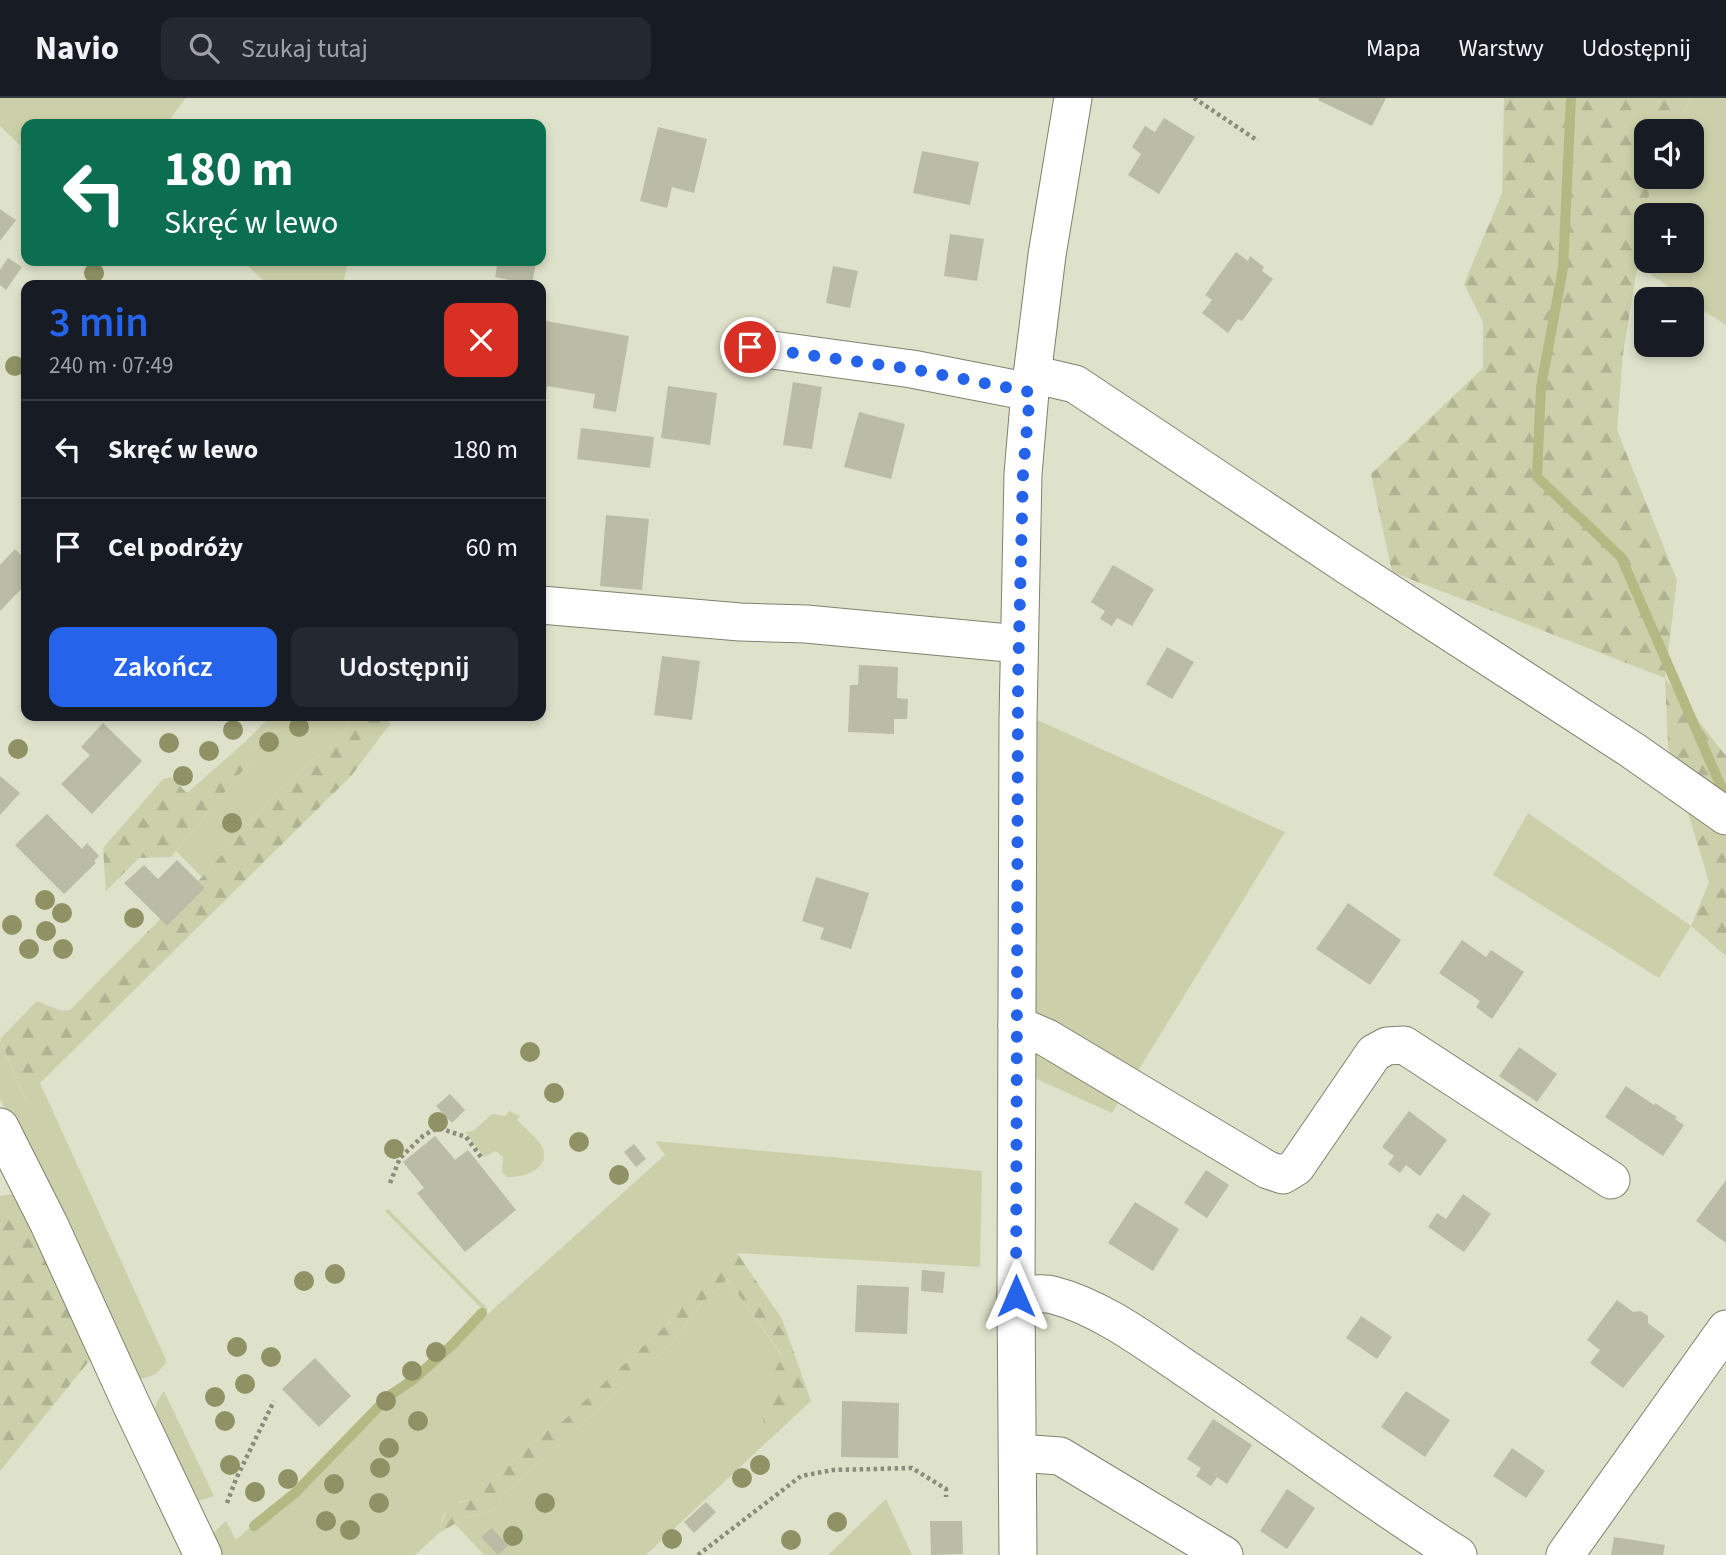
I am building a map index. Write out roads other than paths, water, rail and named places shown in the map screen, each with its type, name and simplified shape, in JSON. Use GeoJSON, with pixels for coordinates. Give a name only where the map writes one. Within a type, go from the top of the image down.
{"type":"FeatureCollection","features":[{"type":"Feature","properties":{"kind":"street"},"geometry":{"type":"LineString","coordinates":[[1018,1555],[1017,1025],[1019,645],[1023,474],[1047,255],[1073,98]]}},
{"type":"Feature","properties":{"kind":"street"},"geometry":{"type":"LineString","coordinates":[[750,347],[1031,383],[1075,384],[1348,566],[1632,750],[1726,816]]}},
{"type":"Feature","properties":{"kind":"street"},"geometry":{"type":"LineString","coordinates":[[546,605],[740,622],[806,624],[1019,645]]}},
{"type":"Feature","properties":{"kind":"street"},"geometry":{"type":"LineString","coordinates":[[1017,1025],[1047,1038],[1269,1170],[1283,1175],[1296,1167],[1374,1053],[1387,1046],[1404,1045],[1611,1180]]}},
{"type":"Feature","properties":{"kind":"street"},"geometry":{"type":"LineString","coordinates":[[0,1127],[50,1224],[203,1555]]}},
{"type":"Feature","properties":{"kind":"street"},"geometry":{"type":"LineString","coordinates":[[1016,1296],[1051,1294],[1093,1311],[1116,1324],[1282,1432],[1421,1532],[1458,1555]]}},
{"type":"Feature","properties":{"kind":"street"},"geometry":{"type":"LineString","coordinates":[[1565,1555],[1726,1329]]}},
{"type":"Feature","properties":{"kind":"street"},"geometry":{"type":"LineString","coordinates":[[1018,1453],[1060,1456],[1224,1555]]}},
{"type":"Feature","properties":{"kind":"waterway"},"geometry":{"type":"LineString","coordinates":[[1571,98],[1563,268],[1541,387],[1537,477],[1621,557],[1726,798]]}},
{"type":"Feature","properties":{"kind":"waterway"},"geometry":{"type":"LineString","coordinates":[[254,1526],[295,1493],[389,1396],[414,1379],[482,1313]]}}]}
